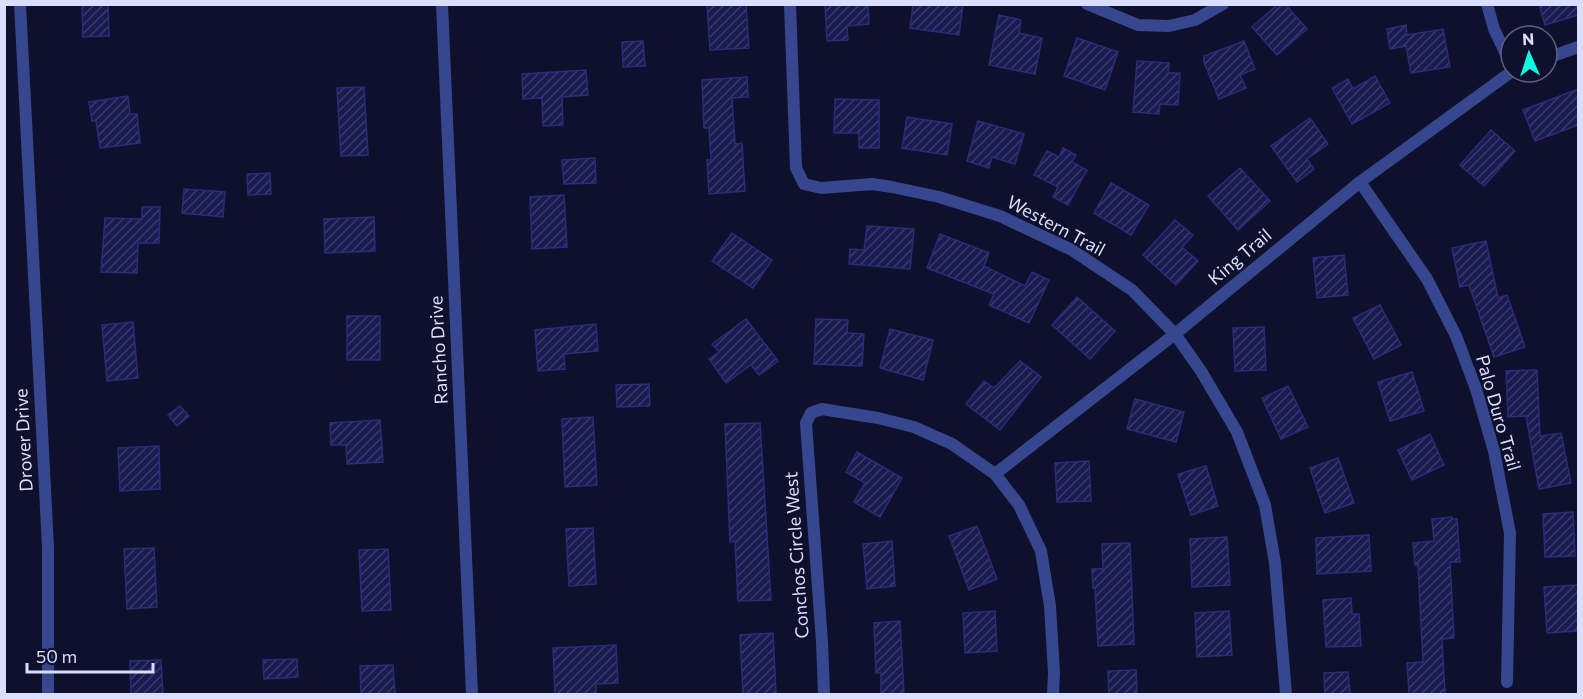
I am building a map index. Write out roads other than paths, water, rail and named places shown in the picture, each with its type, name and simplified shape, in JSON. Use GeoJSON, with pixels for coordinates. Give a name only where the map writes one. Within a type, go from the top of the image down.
{"type":"FeatureCollection","features":[{"type":"Feature","properties":{"kind":"street","name":"Drover Drive"},"geometry":{"type":"LineString","coordinates":[[20,4],[48,547],[48,694]]}},
{"type":"Feature","properties":{"kind":"street","name":"Rancho Drive"},"geometry":{"type":"LineString","coordinates":[[442,4],[472,694]]}},
{"type":"Feature","properties":{"kind":"street","name":"Western Trail"},"geometry":{"type":"LineString","coordinates":[[790,4],[796,168],[804,184],[821,188],[872,184],[892,187],[939,197],[1000,216],[1072,250],[1132,290],[1175,334],[1201,371],[1237,432],[1265,505],[1275,563],[1286,694]]}},
{"type":"Feature","properties":{"kind":"street"},"geometry":{"type":"LineString","coordinates":[[1087,4],[1138,25],[1169,26],[1195,20],[1223,4]]}},
{"type":"Feature","properties":{"kind":"street"},"geometry":{"type":"LineString","coordinates":[[1487,4],[1499,39]]}},
{"type":"Feature","properties":{"kind":"street"},"geometry":{"type":"LineString","coordinates":[[1559,54],[1578,47]]}},
{"type":"Feature","properties":{"kind":"street","name":"King Trail"},"geometry":{"type":"LineString","coordinates":[[994,474],[1175,334],[1360,182],[1499,81]]}},
{"type":"Feature","properties":{"kind":"street","name":"Palo Duro Trail"},"geometry":{"type":"LineString","coordinates":[[1360,182],[1427,279],[1456,336],[1476,389],[1491,440],[1510,533],[1507,682]]}},
{"type":"Feature","properties":{"kind":"street","name":"Conchos Circle West"},"geometry":{"type":"LineString","coordinates":[[824,694],[806,423],[811,413],[822,409],[878,418],[914,427],[952,444],[994,474]]}},
{"type":"Feature","properties":{"kind":"street"},"geometry":{"type":"LineString","coordinates":[[994,474],[1019,505],[1041,552],[1050,606],[1053,694]]}}]}
